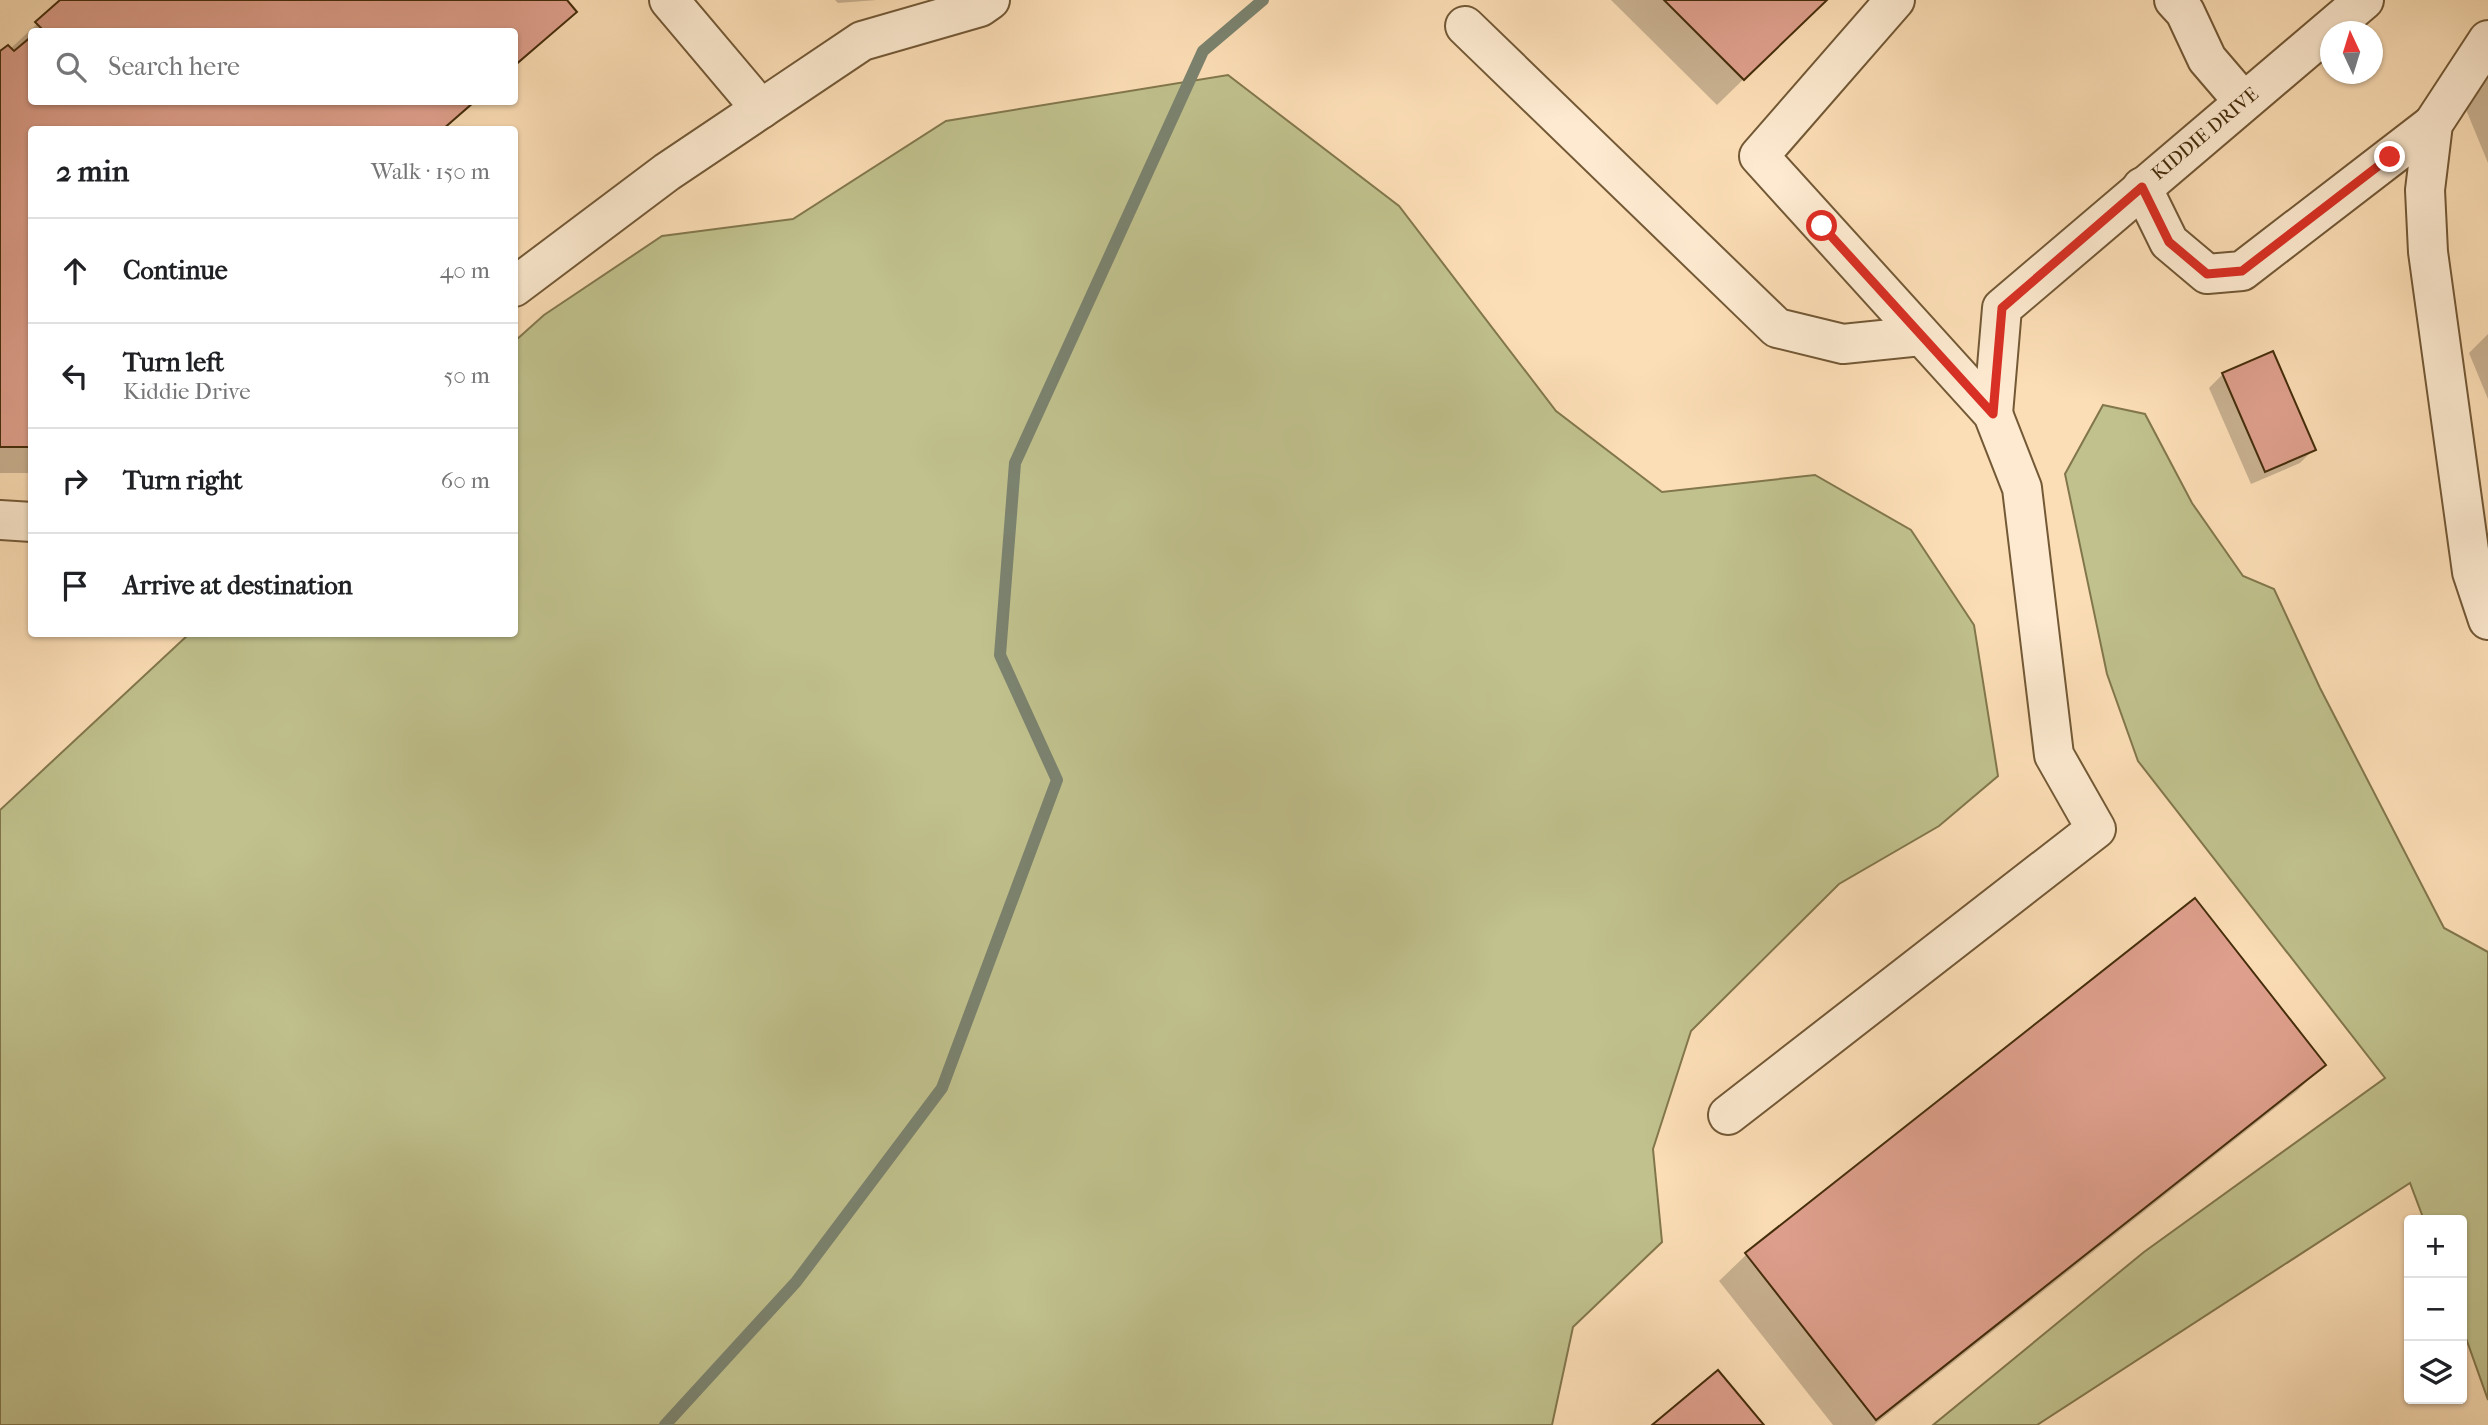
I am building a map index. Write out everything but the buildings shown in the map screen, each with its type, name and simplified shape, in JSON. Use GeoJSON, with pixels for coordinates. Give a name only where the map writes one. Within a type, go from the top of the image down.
{"type":"FeatureCollection","features":[{"type":"Feature","properties":{"kind":"street"},"geometry":{"type":"LineString","coordinates":[[669,0],[761,109]]}},
{"type":"Feature","properties":{"kind":"street"},"geometry":{"type":"LineString","coordinates":[[518,284],[667,172],[862,41],[980,7],[990,0]]}},
{"type":"Feature","properties":{"kind":"street"},"geometry":{"type":"LineString","coordinates":[[1728,1115],[2096,829],[2054,755],[2022,488],[1993,414],[1759,156],[1895,0]]}},
{"type":"Feature","properties":{"kind":"street","name":"KIDDIE DRIVE"},"geometry":{"type":"LineString","coordinates":[[1993,414],[2002,308],[2364,0]]}},
{"type":"Feature","properties":{"kind":"street"},"geometry":{"type":"LineString","coordinates":[[2186,4],[2207,59],[2243,102]]}},
{"type":"Feature","properties":{"kind":"street"},"geometry":{"type":"LineString","coordinates":[[1465,26],[1777,328],[1843,344],[1921,336]]}},
{"type":"Feature","properties":{"kind":"street"},"geometry":{"type":"LineString","coordinates":[[2142,187],[2169,242],[2207,274],[2242,271],[2433,124],[2488,40]]}},
{"type":"Feature","properties":{"kind":"street"},"geometry":{"type":"LineString","coordinates":[[2433,124],[2425,190],[2428,252],[2472,572],[2488,620]]}},
{"type":"Feature","properties":{"kind":"street"},"geometry":{"type":"LineString","coordinates":[[0,520],[28,522]]}},
{"type":"Feature","properties":{"kind":"green space"},"geometry":{"type":"Polygon","coordinates":[[[1228,75],[1399,206],[1556,411],[1662,492],[1815,475],[1911,530],[1974,625],[1998,776],[1939,826],[1839,884],[1691,1031],[1653,1149],[1662,1242],[1573,1327],[1552,1425],[0,1425],[0,810],[186,637],[518,637],[518,338],[544,315],[662,236],[793,219],[946,121],[1228,75]]]}},
{"type":"Feature","properties":{"kind":"green space"},"geometry":{"type":"Polygon","coordinates":[[[2103,405],[2145,414],[2192,503],[2243,576],[2274,589],[2320,688],[2444,928],[2488,952],[2488,1400],[2467,1341],[2467,1215],[2422,1215],[2410,1183],[2037,1425],[1933,1425],[2144,1252],[2385,1078],[2138,761],[2107,674],[2065,474],[2103,405]]]}},
{"type":"Feature","properties":{"kind":"waterway"},"geometry":{"type":"LineString","coordinates":[[665,1425],[796,1282],[942,1088],[1057,780],[1000,655],[1015,463],[1203,51],[1263,0]]}},
{"type":"Feature","properties":{"kind":"route"},"geometry":{"type":"LineString","coordinates":[[1822,226],[1993,414],[2002,308],[2142,187],[2169,242],[2207,274],[2242,271],[2390,157]]}}]}
